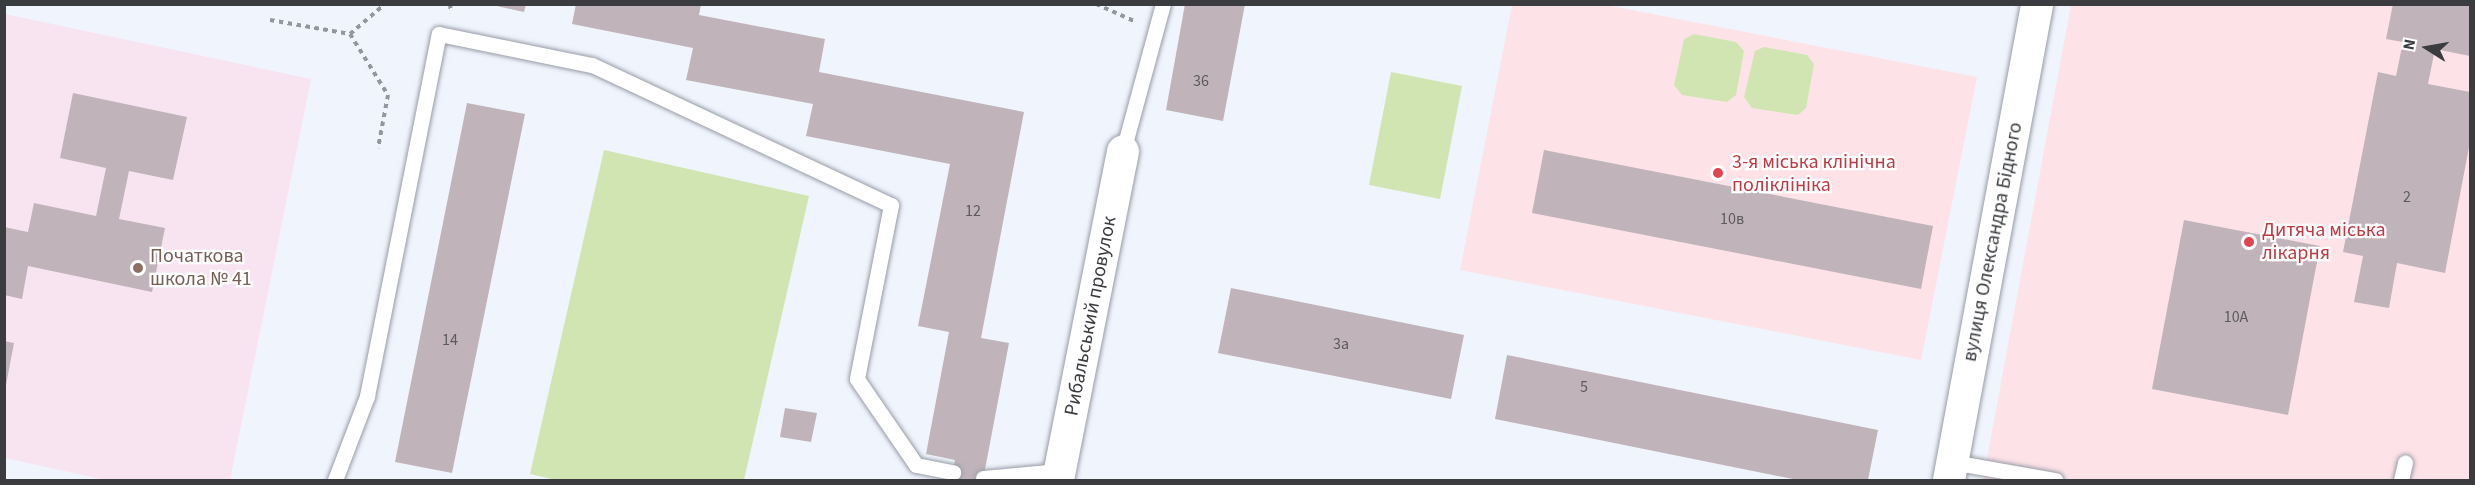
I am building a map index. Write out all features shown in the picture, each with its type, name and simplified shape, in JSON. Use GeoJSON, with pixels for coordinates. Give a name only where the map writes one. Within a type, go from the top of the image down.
{"type":"FeatureCollection","features":[{"type":"Feature","properties":{"kind":"street","name":"вулиця Олександра Бідного"},"geometry":{"type":"LineString","coordinates":[[1951,471],[2037,4]]}},
{"type":"Feature","properties":{"kind":"street","name":"Рибальський провулок"},"geometry":{"type":"LineString","coordinates":[[1059,476],[1123,151]]}},
{"type":"Feature","properties":{"kind":"lane"},"geometry":{"type":"LineString","coordinates":[[1123,151],[1162,4]]}},
{"type":"Feature","properties":{"kind":"lane"},"geometry":{"type":"LineString","coordinates":[[335,480],[367,396],[440,34],[592,65],[891,205],[857,379],[922,474],[953,472]]}},
{"type":"Feature","properties":{"kind":"lane"},"geometry":{"type":"LineString","coordinates":[[2401,480],[2404,462]]}},
{"type":"Feature","properties":{"kind":"lane"},"geometry":{"type":"LineString","coordinates":[[1951,471],[2055,480]]}},
{"type":"Feature","properties":{"kind":"lane"},"geometry":{"type":"LineString","coordinates":[[983,478],[1059,476]]}},
{"type":"Feature","properties":{"kind":"path"},"geometry":{"type":"LineString","coordinates":[[350,34],[385,4]]}},
{"type":"Feature","properties":{"kind":"path"},"geometry":{"type":"LineString","coordinates":[[1096,4],[1156,32]]}},
{"type":"Feature","properties":{"kind":"path"},"geometry":{"type":"LineString","coordinates":[[270,20],[350,34],[388,95],[378,148]]}},
{"type":"Feature","properties":{"kind":"shaded area","name":"3-я міська клінічна поліклініка"},"geometry":{"type":"Polygon","coordinates":[[[1512,5],[1606,5],[1977,77],[1921,360],[1460,270],[1512,5]]]}},
{"type":"Feature","properties":{"kind":"shaded area","name":"Дитяча міська лікарня"},"geometry":{"type":"Polygon","coordinates":[[[2071,5],[2470,5],[2470,480],[1983,480],[2071,5]]]}},
{"type":"Feature","properties":{"kind":"shaded area","name":"Початкова школа № 41"},"geometry":{"type":"Polygon","coordinates":[[[5,14],[311,79],[230,480],[105,480],[5,458],[5,14]]]}},
{"type":"Feature","properties":{"kind":"green space"},"geometry":{"type":"Polygon","coordinates":[[[1694,34],[1736,42],[1744,51],[1736,95],[1727,102],[1682,95],[1674,85],[1684,39],[1694,34]]]}},
{"type":"Feature","properties":{"kind":"green space"},"geometry":{"type":"Polygon","coordinates":[[[1764,47],[1807,55],[1814,64],[1806,108],[1798,115],[1752,108],[1744,97],[1755,51],[1764,47]]]}},
{"type":"Feature","properties":{"kind":"green space"},"geometry":{"type":"Polygon","coordinates":[[[1391,72],[1462,86],[1440,199],[1369,185],[1391,72]]]}},
{"type":"Feature","properties":{"kind":"green space"},"geometry":{"type":"Polygon","coordinates":[[[604,150],[809,196],[744,480],[556,480],[530,474],[604,150]]]}},
{"type":"Feature","properties":{"kind":"building"},"geometry":{"type":"Polygon","coordinates":[[[488,4],[526,4],[524,12],[488,4]]]}},
{"type":"Feature","properties":{"kind":"building"},"geometry":{"type":"Polygon","coordinates":[[[576,4],[701,4],[699,15],[825,39],[819,72],[1024,112],[981,338],[1009,343],[983,480],[951,480],[955,460],[926,454],[949,332],[918,326],[950,164],[806,136],[813,104],[686,80],[693,48],[572,24],[576,4]]]}},
{"type":"Feature","properties":{"kind":"building"},"geometry":{"type":"Polygon","coordinates":[[[1185,4],[1245,4],[1223,121],[1166,110],[1185,4]]]}},
{"type":"Feature","properties":{"kind":"building"},"geometry":{"type":"Polygon","coordinates":[[[2393,4],[2470,4],[2470,56],[2435,49],[2428,84],[2470,92],[2470,142],[2445,273],[2397,263],[2389,308],[2354,302],[2363,256],[2343,252],[2378,72],[2396,76],[2403,42],[2386,39],[2393,4]]]}},
{"type":"Feature","properties":{"kind":"building"},"geometry":{"type":"Polygon","coordinates":[[[73,93],[187,117],[173,180],[129,171],[119,219],[165,228],[152,292],[28,266],[22,299],[4,295],[4,227],[28,232],[34,203],[96,216],[106,168],[60,158],[73,93]]]}},
{"type":"Feature","properties":{"kind":"building"},"geometry":{"type":"Polygon","coordinates":[[[467,103],[525,114],[452,473],[395,462],[467,103]]]}},
{"type":"Feature","properties":{"kind":"building"},"geometry":{"type":"Polygon","coordinates":[[[1544,150],[1933,226],[1921,289],[1532,213],[1544,150]]]}},
{"type":"Feature","properties":{"kind":"building"},"geometry":{"type":"Polygon","coordinates":[[[2184,220],[2320,246],[2288,415],[2152,389],[2184,220]]]}},
{"type":"Feature","properties":{"kind":"building"},"geometry":{"type":"Polygon","coordinates":[[[1231,288],[1464,335],[1451,399],[1218,353],[1231,288]]]}},
{"type":"Feature","properties":{"kind":"building"},"geometry":{"type":"Polygon","coordinates":[[[4,341],[14,343],[6,385],[4,385],[4,341]]]}},
{"type":"Feature","properties":{"kind":"building"},"geometry":{"type":"Polygon","coordinates":[[[1507,355],[1878,430],[1868,480],[1798,480],[1495,419],[1507,355]]]}},
{"type":"Feature","properties":{"kind":"building"},"geometry":{"type":"Polygon","coordinates":[[[785,408],[817,413],[811,442],[780,437],[785,408]]]}},
{"type":"Feature","properties":{"kind":"place","name":"3-я міська клінічна поліклініка"},"geometry":{"type":"Point","coordinates":[1718,173]}},
{"type":"Feature","properties":{"kind":"place","name":"Дитяча міська лікарня"},"geometry":{"type":"Point","coordinates":[2249,242]}},
{"type":"Feature","properties":{"kind":"place","name":"Початкова школа № 41"},"geometry":{"type":"Point","coordinates":[138,268]}}]}
